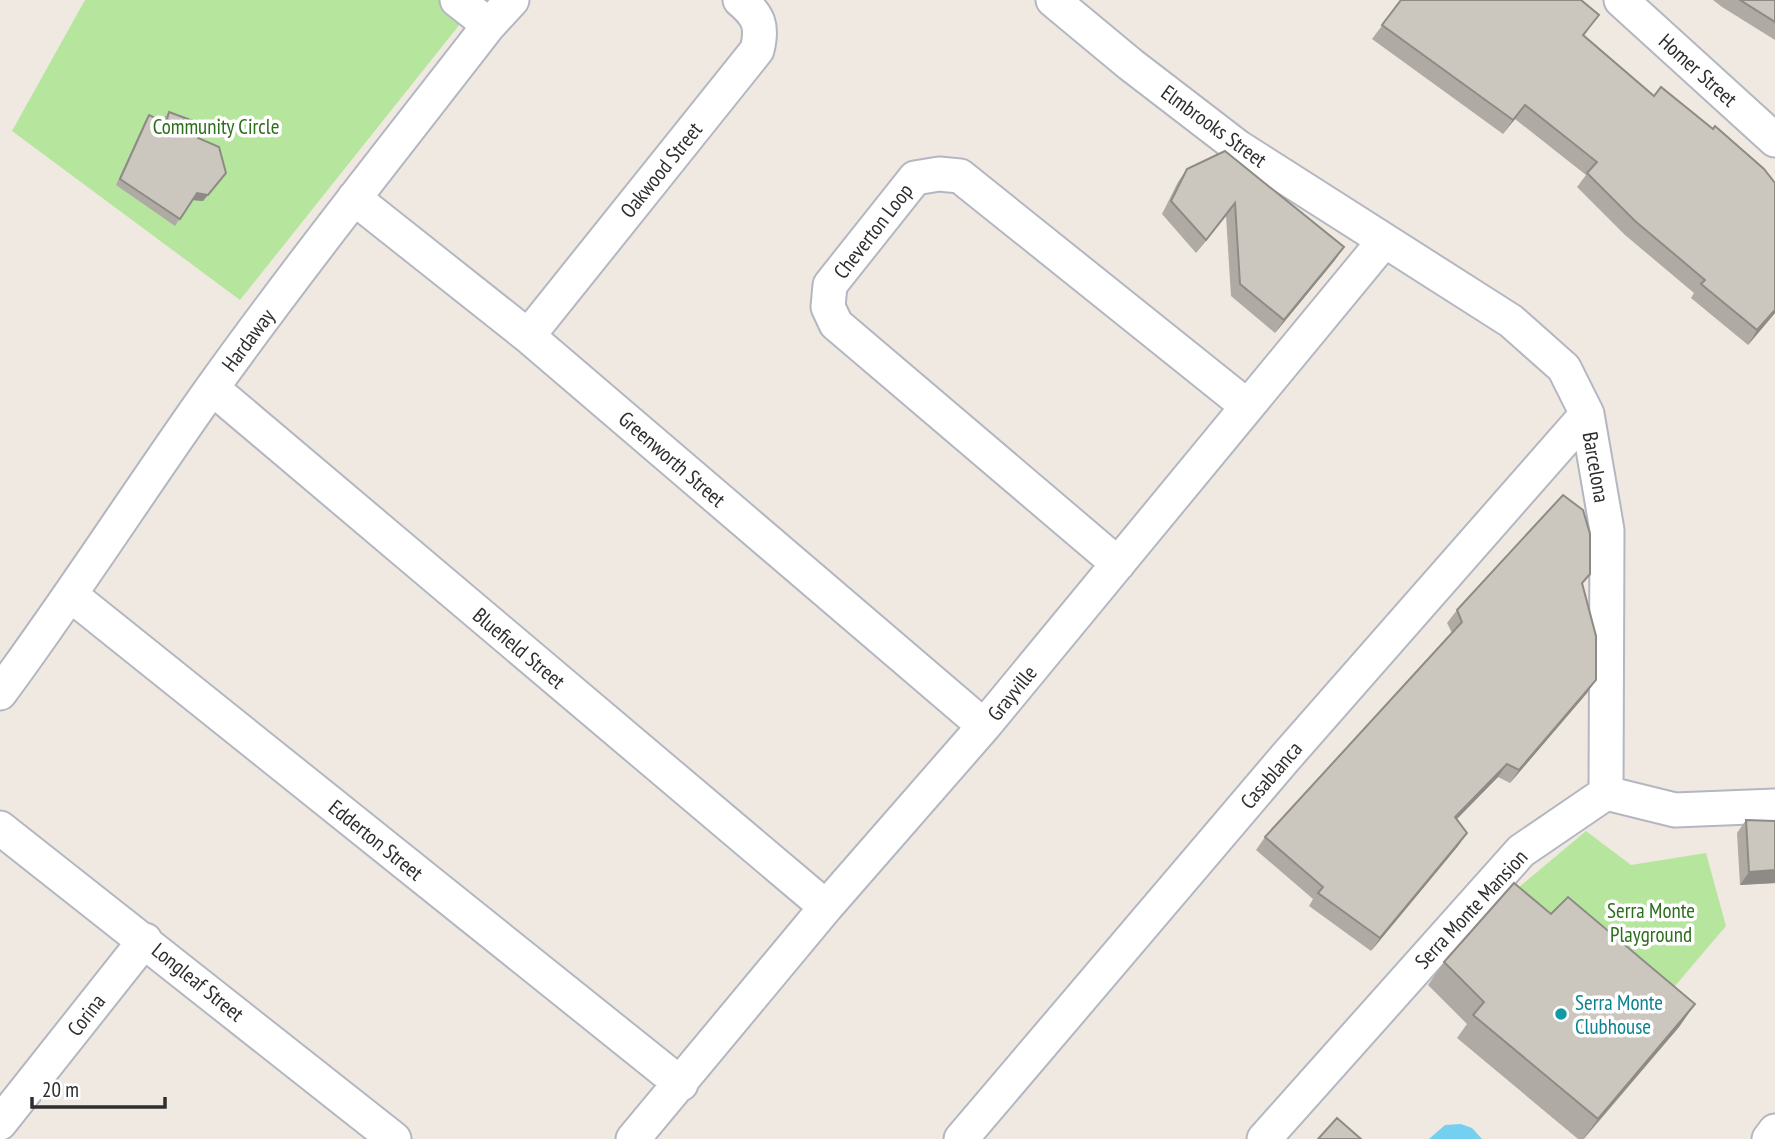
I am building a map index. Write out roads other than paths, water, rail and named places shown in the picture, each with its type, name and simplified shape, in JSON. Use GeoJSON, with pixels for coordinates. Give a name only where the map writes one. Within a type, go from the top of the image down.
{"type":"FeatureCollection","features":[{"type":"Feature","properties":{"kind":"street"},"geometry":{"type":"LineString","coordinates":[[457,0],[489,24]]}},
{"type":"Feature","properties":{"kind":"street","name":"Hardaway"},"geometry":{"type":"LineString","coordinates":[[0,693],[72,596],[212,388],[354,198],[489,24],[512,0]]}},
{"type":"Feature","properties":{"kind":"street","name":"Oakwood Street"},"geometry":{"type":"LineString","coordinates":[[528,336],[757,50],[762,32],[759,19],[740,0]]}},
{"type":"Feature","properties":{"kind":"street","name":"Elmbrooks Street"},"geometry":{"type":"LineString","coordinates":[[1053,0],[1130,64],[1238,146],[1384,241]]}},
{"type":"Feature","properties":{"kind":"street","name":"Homer Street"},"geometry":{"type":"LineString","coordinates":[[1621,0],[1775,140]]}},
{"type":"Feature","properties":{"kind":"street","name":"Cheverton Loop"},"geometry":{"type":"LineString","coordinates":[[1118,564],[835,324],[828,307],[830,285],[915,178],[939,174],[960,176],[1247,406]]}},
{"type":"Feature","properties":{"kind":"street","name":"Greenworth Street"},"geometry":{"type":"LineString","coordinates":[[354,198],[528,336],[984,726]]}},
{"type":"Feature","properties":{"kind":"street","name":"Grayville"},"geometry":{"type":"LineString","coordinates":[[633,1139],[826,907],[984,726],[1384,241]]}},
{"type":"Feature","properties":{"kind":"street","name":"Barcelona"},"geometry":{"type":"LineString","coordinates":[[1384,241],[1511,321],[1564,368],[1587,414],[1607,530],[1606,793]]}},
{"type":"Feature","properties":{"kind":"street","name":"Bluefield Street"},"geometry":{"type":"LineString","coordinates":[[212,388],[826,907]]}},
{"type":"Feature","properties":{"kind":"street","name":"Casablanca"},"geometry":{"type":"LineString","coordinates":[[961,1139],[1285,758],[1587,414]]}},
{"type":"Feature","properties":{"kind":"street","name":"Edderton Street"},"geometry":{"type":"LineString","coordinates":[[72,596],[681,1084]]}},
{"type":"Feature","properties":{"kind":"street"},"geometry":{"type":"LineString","coordinates":[[1606,793],[1675,810],[1775,806]]}},
{"type":"Feature","properties":{"kind":"street","name":"Serra Monte Mansion"},"geometry":{"type":"LineString","coordinates":[[1264,1139],[1521,851],[1606,793]]}},
{"type":"Feature","properties":{"kind":"street","name":"Longleaf Street"},"geometry":{"type":"LineString","coordinates":[[0,828],[394,1139]]}},
{"type":"Feature","properties":{"kind":"street","name":"Corina"},"geometry":{"type":"LineString","coordinates":[[0,1123],[145,940]]}},
{"type":"Feature","properties":{"kind":"street"},"geometry":{"type":"LineString","coordinates":[[1769,1139],[1775,1131]]}},
{"type":"Feature","properties":{"kind":"water"},"geometry":{"type":"Polygon","coordinates":[[[1461,1124],[1472,1128],[1482,1139],[1429,1139],[1445,1125],[1461,1124]]]}},
{"type":"Feature","properties":{"kind":"place","name":"Serra Monte Clubhouse"},"geometry":{"type":"Point","coordinates":[1561,1014]}},
{"type":"Feature","properties":{"kind":"park label","name":"Community Circle"},"geometry":{"type":"Point","coordinates":[216,126]}},
{"type":"Feature","properties":{"kind":"park label","name":"Serra Monte Playground"},"geometry":{"type":"Point","coordinates":[1651,922]}}]}
